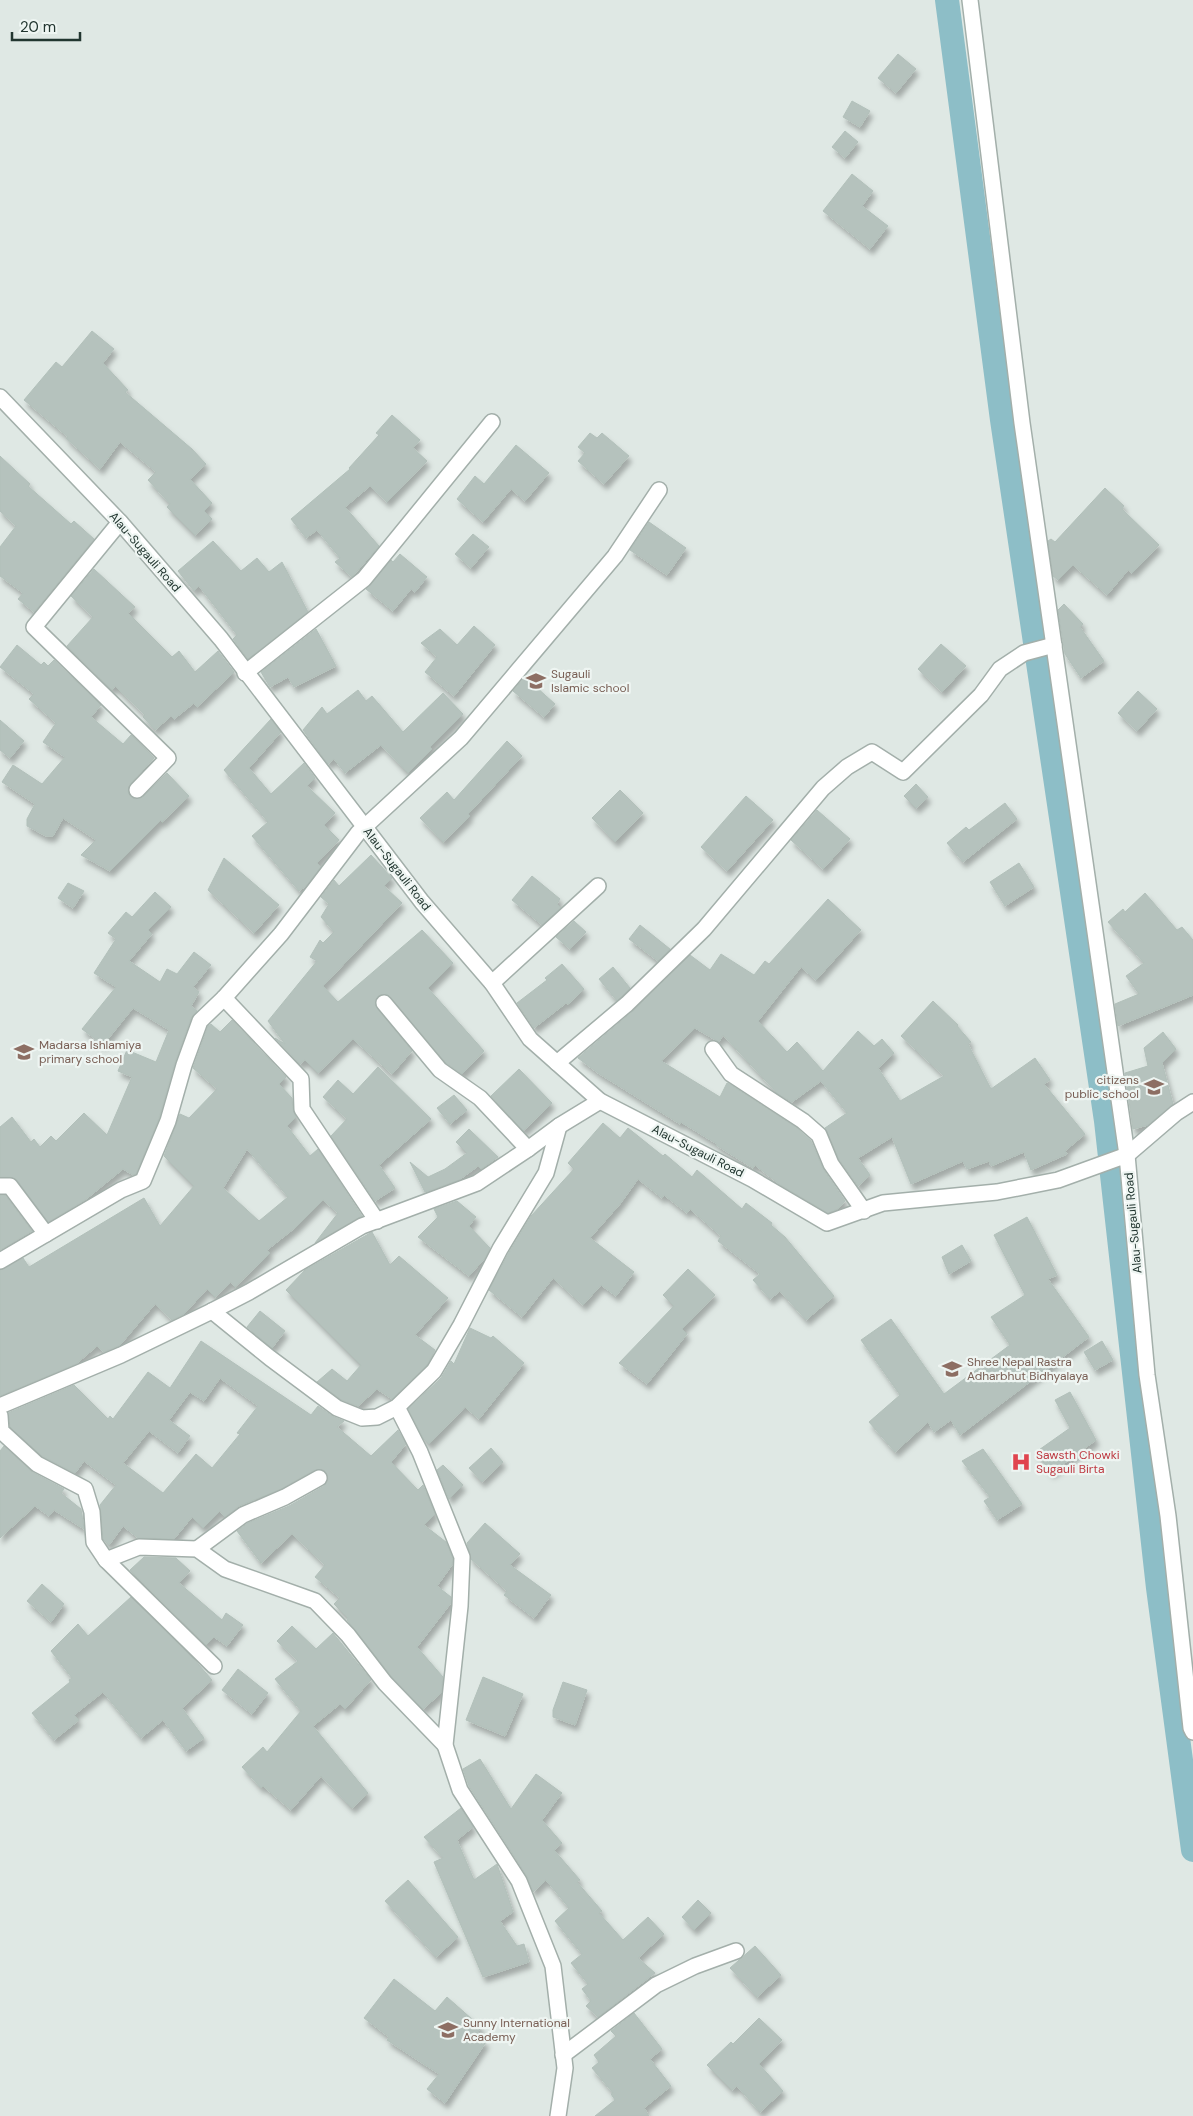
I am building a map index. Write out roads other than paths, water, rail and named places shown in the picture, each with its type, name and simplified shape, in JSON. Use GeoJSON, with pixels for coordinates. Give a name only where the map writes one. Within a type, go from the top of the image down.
{"type":"FeatureCollection","features":[{"type":"Feature","properties":{"kind":"street"},"geometry":{"type":"LineString","coordinates":[[970,0],[1022,423],[1054,645],[1116,1159]]}},
{"type":"Feature","properties":{"kind":"street","name":"Alau-Sugauli Road"},"geometry":{"type":"LineString","coordinates":[[2,404],[120,522],[220,639],[422,902],[492,983],[530,1039],[600,1101],[752,1180],[827,1223],[883,1203],[997,1192],[1058,1180],[1116,1159],[1168,1516],[1191,1728],[1193,1732]]}},
{"type":"Feature","properties":{"kind":"street"},"geometry":{"type":"LineString","coordinates":[[245,673],[364,580],[492,422]]}},
{"type":"Feature","properties":{"kind":"street"},"geometry":{"type":"LineString","coordinates":[[0,1260],[121,1190],[143,1181],[168,1121],[184,1065],[200,1021],[224,998],[280,934],[364,827],[460,738],[615,556],[659,490]]}},
{"type":"Feature","properties":{"kind":"street"},"geometry":{"type":"LineString","coordinates":[[120,522],[34,627],[168,758],[137,790]]}},
{"type":"Feature","properties":{"kind":"street"},"geometry":{"type":"LineString","coordinates":[[557,1063],[627,1004],[704,929],[823,788],[847,767],[872,752],[903,772],[981,695],[1000,669],[1024,652],[1054,645]]}},
{"type":"Feature","properties":{"kind":"street"},"geometry":{"type":"LineString","coordinates":[[492,983],[598,886]]}},
{"type":"Feature","properties":{"kind":"street"},"geometry":{"type":"LineString","coordinates":[[224,998],[301,1080],[302,1109],[377,1221]]}},
{"type":"Feature","properties":{"kind":"street"},"geometry":{"type":"LineString","coordinates":[[384,1003],[440,1070],[480,1098],[528,1149]]}},
{"type":"Feature","properties":{"kind":"street"},"geometry":{"type":"LineString","coordinates":[[713,1049],[731,1074],[803,1121],[818,1135],[831,1164],[864,1211]]}},
{"type":"Feature","properties":{"kind":"street"},"geometry":{"type":"LineString","coordinates":[[0,1406],[121,1355],[212,1311],[249,1292],[362,1226],[477,1182],[528,1149],[559,1126],[600,1101]]}},
{"type":"Feature","properties":{"kind":"street"},"geometry":{"type":"LineString","coordinates":[[1116,1159],[1193,1102]]}},
{"type":"Feature","properties":{"kind":"street"},"geometry":{"type":"LineString","coordinates":[[212,1311],[270,1358],[337,1408],[362,1418],[377,1417],[396,1407],[434,1371],[461,1325],[500,1248],[546,1173],[559,1126]]}},
{"type":"Feature","properties":{"kind":"street"},"geometry":{"type":"LineString","coordinates":[[0,1186],[10,1186],[46,1234]]}},
{"type":"Feature","properties":{"kind":"street"},"geometry":{"type":"LineString","coordinates":[[396,1407],[420,1452],[462,1557],[460,1606],[445,1745],[460,1790],[519,1881],[553,1966],[565,2068],[558,2116]]}},
{"type":"Feature","properties":{"kind":"street"},"geometry":{"type":"LineString","coordinates":[[0,1416],[1,1430],[37,1464],[85,1489],[92,1512],[94,1542],[106,1560],[214,1666]]}},
{"type":"Feature","properties":{"kind":"street"},"geometry":{"type":"LineString","coordinates":[[197,1548],[243,1515],[285,1497],[319,1478]]}},
{"type":"Feature","properties":{"kind":"street"},"geometry":{"type":"LineString","coordinates":[[106,1560],[139,1547],[197,1548],[225,1569],[315,1601],[348,1635],[385,1684],[445,1745]]}},
{"type":"Feature","properties":{"kind":"street"},"geometry":{"type":"LineString","coordinates":[[563,2055],[656,1985],[694,1966],[736,1951]]}},
{"type":"Feature","properties":{"kind":"waterway"},"geometry":{"type":"LineString","coordinates":[[947,0],[1002,420],[1106,1121],[1158,1588],[1193,1850]]}},
{"type":"Feature","properties":{"kind":"place","name":"Sugauli Islamic school"},"geometry":{"type":"Point","coordinates":[536,681]}},
{"type":"Feature","properties":{"kind":"place","name":"Madarsa Ishlamiya primary school"},"geometry":{"type":"Point","coordinates":[24,1052]}},
{"type":"Feature","properties":{"kind":"place","name":"citizens public school"},"geometry":{"type":"Point","coordinates":[1154,1087]}},
{"type":"Feature","properties":{"kind":"place","name":"Shree Nepal Rastra Adharbhut Bidhyalaya"},"geometry":{"type":"Point","coordinates":[952,1369]}},
{"type":"Feature","properties":{"kind":"place","name":"Sawsth Chowki Sugauli Birta"},"geometry":{"type":"Point","coordinates":[1021,1462]}},
{"type":"Feature","properties":{"kind":"place","name":"Sunny International Academy"},"geometry":{"type":"Point","coordinates":[448,2030]}}]}
